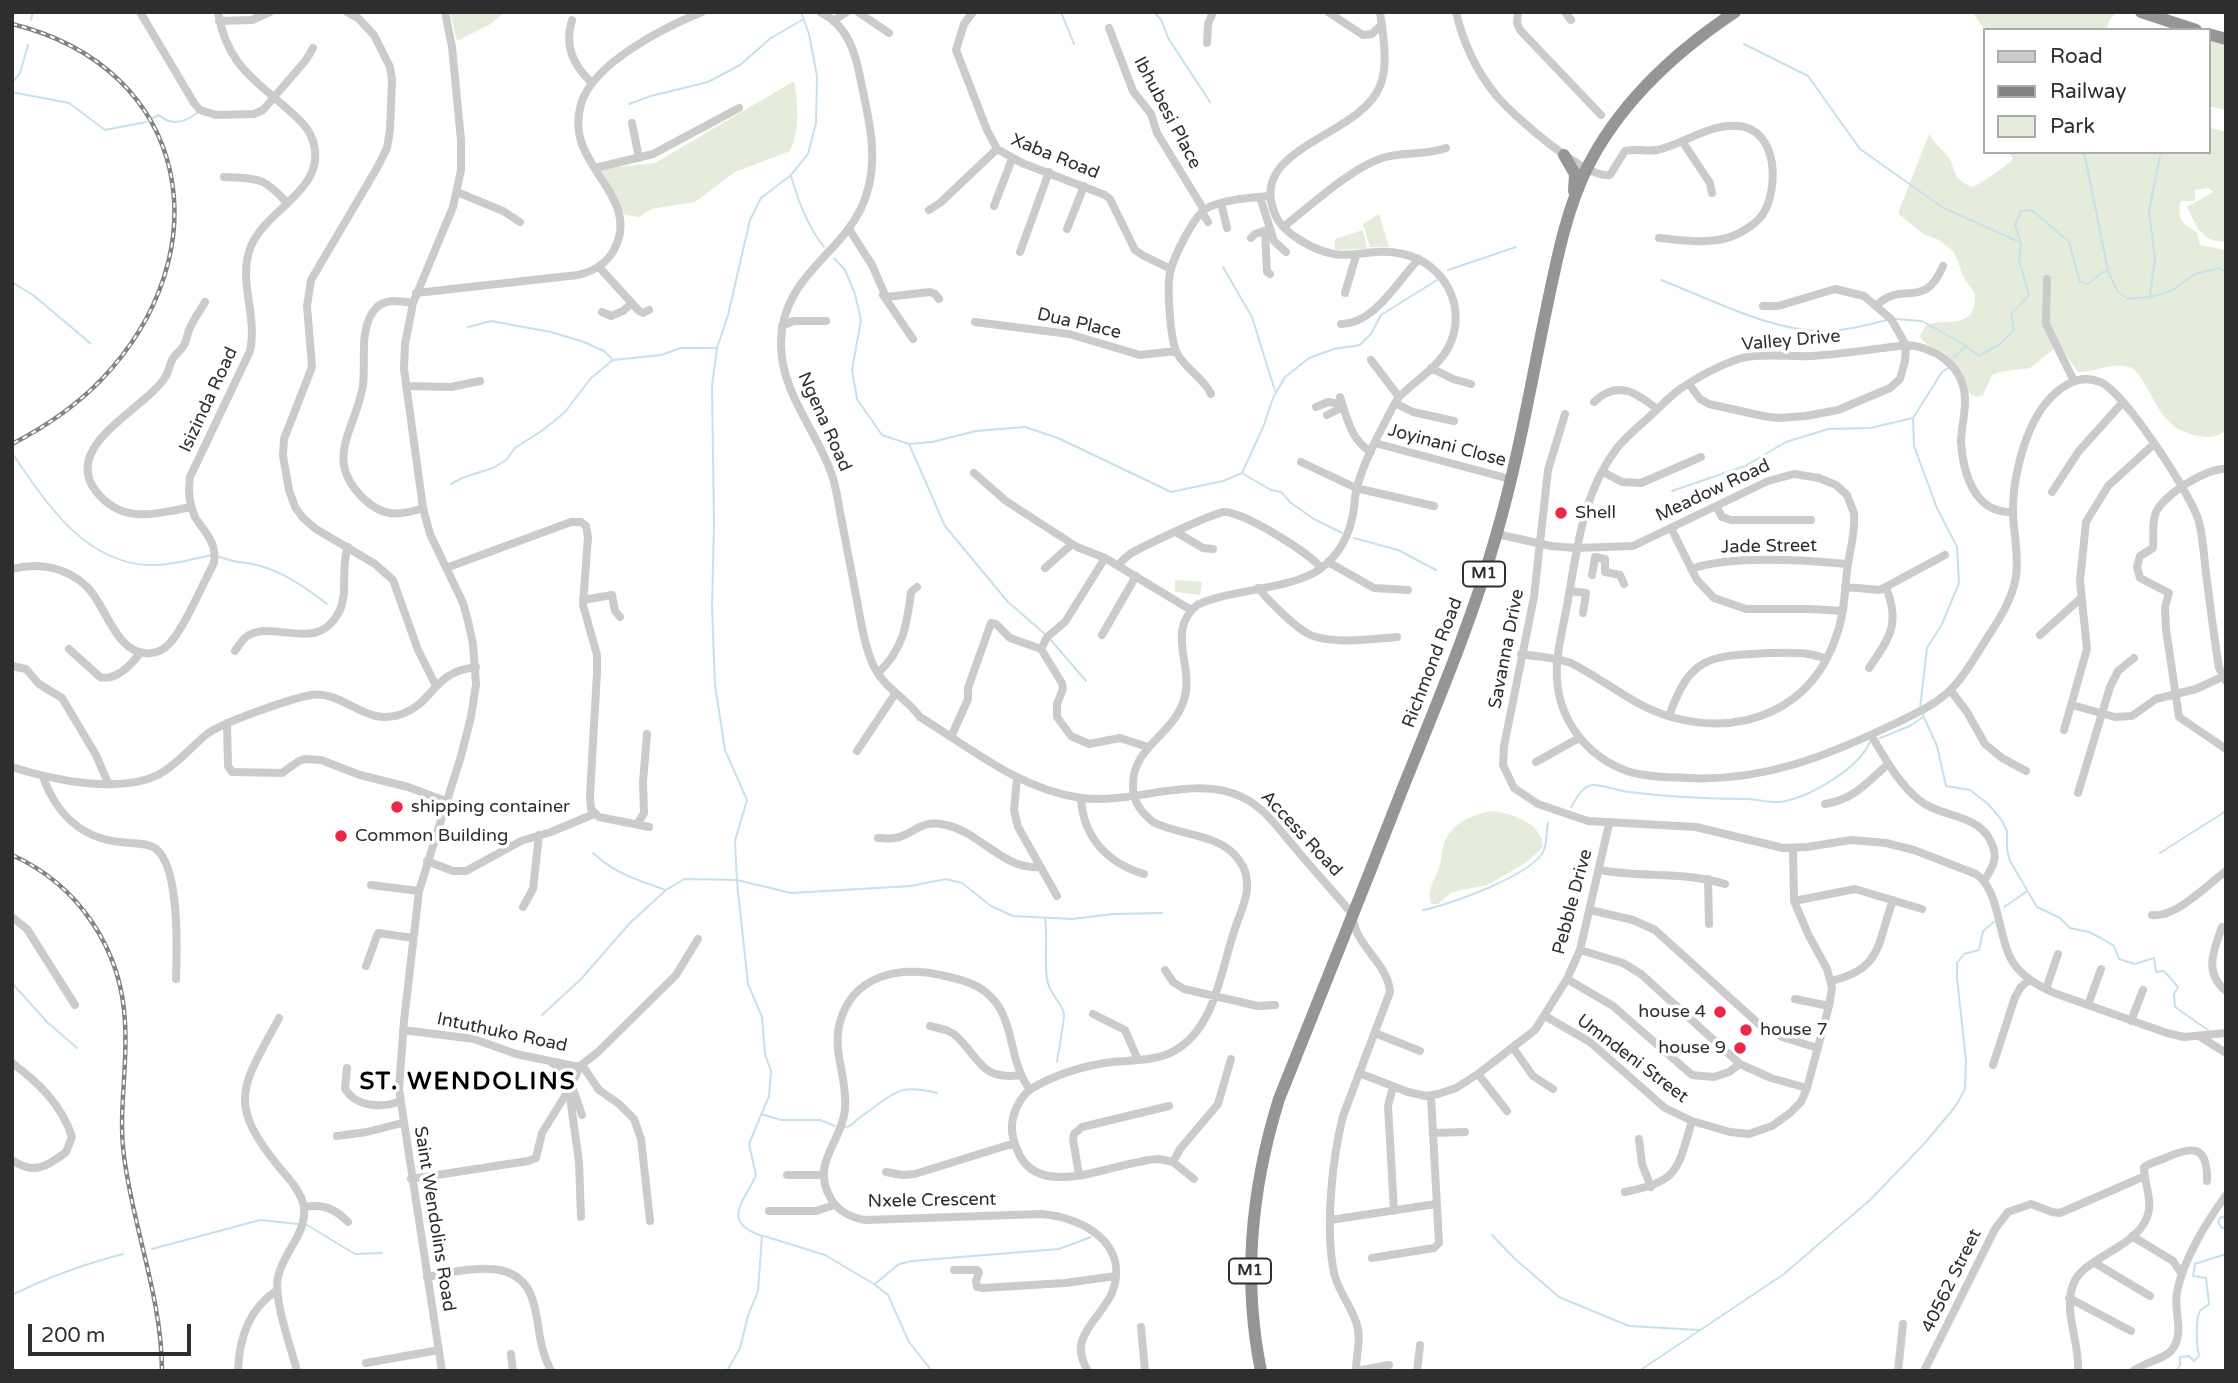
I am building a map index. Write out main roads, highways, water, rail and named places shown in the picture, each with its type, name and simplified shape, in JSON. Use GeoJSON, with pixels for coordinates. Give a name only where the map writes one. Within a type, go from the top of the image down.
{"type":"FeatureCollection","features":[{"type":"Feature","properties":{"kind":"highway","name":"Richmond Road"},"geometry":{"type":"LineString","coordinates":[[1261,1371],[1252,1319],[1250,1286],[1253,1220],[1259,1170],[1279,1099],[1454,661],[1497,534],[1570,209],[1597,150],[1627,107],[1655,75],[1707,31],[1735,12]]}},
{"type":"Feature","properties":{"kind":"highway"},"geometry":{"type":"LineString","coordinates":[[2141,12],[2190,28]]}},
{"type":"Feature","properties":{"kind":"highway"},"geometry":{"type":"LineString","coordinates":[[1570,209],[1576,181],[1573,168],[1564,155],[1585,156],[1597,150]]}},
{"type":"Feature","properties":{"kind":"waterway"},"geometry":{"type":"LineString","coordinates":[[31,20],[33,12]]}},
{"type":"Feature","properties":{"kind":"waterway"},"geometry":{"type":"LineString","coordinates":[[727,1371],[740,1348],[758,1291],[762,1236],[749,1230],[738,1217],[756,1175],[749,1144],[769,1096],[771,1071],[765,1054],[762,1017],[748,984],[737,882],[735,841],[747,800],[725,750],[715,685],[712,607],[712,386],[717,348],[728,315],[750,220],[761,198],[791,175],[808,154],[816,123],[817,76],[809,34],[801,12]]}},
{"type":"Feature","properties":{"kind":"waterway"},"geometry":{"type":"LineString","coordinates":[[1061,12],[1074,44]]}},
{"type":"Feature","properties":{"kind":"waterway"},"geometry":{"type":"LineString","coordinates":[[1154,12],[1210,102]]}},
{"type":"Feature","properties":{"kind":"waterway"},"geometry":{"type":"LineString","coordinates":[[629,104],[708,82],[740,65],[771,38],[802,20]]}},
{"type":"Feature","properties":{"kind":"waterway"},"geometry":{"type":"LineString","coordinates":[[1744,44],[1808,76],[1860,149],[1942,207],[2019,242]]}},
{"type":"Feature","properties":{"kind":"waterway"},"geometry":{"type":"LineString","coordinates":[[12,83],[20,73],[28,45]]}},
{"type":"Feature","properties":{"kind":"waterway"},"geometry":{"type":"LineString","coordinates":[[12,92],[69,103],[105,130],[146,122]]}},
{"type":"Feature","properties":{"kind":"waterway"},"geometry":{"type":"LineString","coordinates":[[153,118],[159,115],[168,121],[178,122],[197,113]]}},
{"type":"Feature","properties":{"kind":"waterway"},"geometry":{"type":"LineString","coordinates":[[2084,154],[2108,271]]}},
{"type":"Feature","properties":{"kind":"waterway"},"geometry":{"type":"LineString","coordinates":[[2150,296],[2155,257],[2149,211],[2160,156]]}},
{"type":"Feature","properties":{"kind":"waterway"},"geometry":{"type":"LineString","coordinates":[[791,176],[804,213],[824,247]]}},
{"type":"Feature","properties":{"kind":"waterway"},"geometry":{"type":"LineString","coordinates":[[1954,357],[1966,346],[1979,356],[1999,345],[2014,330],[2011,314],[2029,295],[2019,260],[2021,243],[2015,225],[2021,211],[2032,210],[2069,242],[2080,282],[2088,284],[2102,272],[2108,272],[2118,292],[2128,299],[2171,291],[2195,274],[2219,268],[2226,272]]}},
{"type":"Feature","properties":{"kind":"waterway"},"geometry":{"type":"LineString","coordinates":[[1448,270],[1516,247]]}},
{"type":"Feature","properties":{"kind":"waterway"},"geometry":{"type":"LineString","coordinates":[[834,258],[845,270],[855,294],[861,320],[852,370],[857,399],[882,435],[909,444],[932,442],[976,431],[1025,427],[1058,438],[1171,492],[1223,481],[1242,473],[1273,398],[1285,377],[1309,358],[1334,349],[1360,345],[1371,334],[1381,315],[1437,280]]}},
{"type":"Feature","properties":{"kind":"waterway"},"geometry":{"type":"LineString","coordinates":[[1223,267],[1252,317],[1275,391]]}},
{"type":"Feature","properties":{"kind":"waterway"},"geometry":{"type":"LineString","coordinates":[[1661,280],[1744,314],[1787,327],[1829,331],[1887,320]]}},
{"type":"Feature","properties":{"kind":"waterway"},"geometry":{"type":"LineString","coordinates":[[12,282],[33,295],[90,343]]}},
{"type":"Feature","properties":{"kind":"waterway"},"geometry":{"type":"LineString","coordinates":[[1896,319],[1922,321],[1965,345]]}},
{"type":"Feature","properties":{"kind":"waterway"},"geometry":{"type":"LineString","coordinates":[[468,327],[491,321],[551,332],[584,342],[604,351],[612,359]]}},
{"type":"Feature","properties":{"kind":"waterway"},"geometry":{"type":"LineString","coordinates":[[451,484],[493,468],[506,460],[515,448],[565,412],[591,378],[613,360],[661,355],[681,348],[717,348]]}},
{"type":"Feature","properties":{"kind":"waterway"},"geometry":{"type":"LineString","coordinates":[[1920,708],[1927,648],[1942,624],[1959,583],[1957,547],[1937,508],[1914,446],[1913,418],[1942,372],[1948,368]]}},
{"type":"Feature","properties":{"kind":"waterway"},"geometry":{"type":"LineString","coordinates":[[1672,491],[1745,466],[1786,442],[1828,429],[1870,428],[1913,418]]}},
{"type":"Feature","properties":{"kind":"waterway"},"geometry":{"type":"LineString","coordinates":[[909,444],[945,526],[1008,602],[1046,635]]}},
{"type":"Feature","properties":{"kind":"waterway"},"geometry":{"type":"LineString","coordinates":[[12,453],[52,509],[85,541],[104,553],[125,561],[148,565],[212,555]]}},
{"type":"Feature","properties":{"kind":"waterway"},"geometry":{"type":"LineString","coordinates":[[1242,473],[1271,490],[1281,492],[1291,503],[1314,519],[1342,533]]}},
{"type":"Feature","properties":{"kind":"waterway"},"geometry":{"type":"LineString","coordinates":[[1354,538],[1398,550],[1436,570]]}},
{"type":"Feature","properties":{"kind":"waterway"},"geometry":{"type":"LineString","coordinates":[[218,556],[278,572],[327,604]]}},
{"type":"Feature","properties":{"kind":"waterway"},"geometry":{"type":"LineString","coordinates":[[1050,639],[1086,681]]}},
{"type":"Feature","properties":{"kind":"waterway"},"geometry":{"type":"LineString","coordinates":[[1922,713],[1937,746],[1946,786],[1970,790],[2001,819],[2007,831],[2010,861],[2037,907],[2060,918],[2070,928],[2089,932],[2114,946],[2119,959],[2135,964],[2154,958],[2156,972],[2164,971],[2178,987],[2174,994],[2175,1007],[2208,1030]]}},
{"type":"Feature","properties":{"kind":"waterway"},"geometry":{"type":"LineString","coordinates":[[1880,738],[1910,726],[1923,717]]}},
{"type":"Feature","properties":{"kind":"waterway"},"geometry":{"type":"LineString","coordinates":[[1571,807],[1583,790],[1593,785],[1673,796],[1775,802],[1791,800],[1818,789],[1844,772],[1870,742]]}},
{"type":"Feature","properties":{"kind":"waterway"},"geometry":{"type":"LineString","coordinates":[[2160,853],[2226,811]]}},
{"type":"Feature","properties":{"kind":"waterway"},"geometry":{"type":"LineString","coordinates":[[1423,910],[1489,888],[1525,869],[1544,850],[1548,823]]}},
{"type":"Feature","properties":{"kind":"waterway"},"geometry":{"type":"LineString","coordinates":[[593,853],[618,871],[666,890]]}},
{"type":"Feature","properties":{"kind":"waterway"},"geometry":{"type":"LineString","coordinates":[[542,1015],[581,979],[629,924],[666,890],[684,879],[737,880],[791,893],[911,886],[946,879],[962,883],[991,906],[1013,916],[1072,919],[1113,914],[1162,913]]}},
{"type":"Feature","properties":{"kind":"waterway"},"geometry":{"type":"LineString","coordinates":[[2004,907],[2026,892]]}},
{"type":"Feature","properties":{"kind":"waterway"},"geometry":{"type":"LineString","coordinates":[[1045,918],[1047,979],[1064,1013],[1057,1062]]}},
{"type":"Feature","properties":{"kind":"waterway"},"geometry":{"type":"LineString","coordinates":[[1639,1371],[1784,1274],[1870,1200],[1955,1107],[1965,1089],[1966,1061],[1957,963],[1964,954],[1979,950],[1983,931],[1994,922]]}},
{"type":"Feature","properties":{"kind":"waterway"},"geometry":{"type":"LineString","coordinates":[[12,983],[47,1022],[77,1048]]}},
{"type":"Feature","properties":{"kind":"waterway"},"geometry":{"type":"LineString","coordinates":[[845,1127],[902,1090],[917,1089],[937,1093]]}},
{"type":"Feature","properties":{"kind":"waterway"},"geometry":{"type":"LineString","coordinates":[[761,1114],[781,1120],[820,1120],[835,1126]]}},
{"type":"Feature","properties":{"kind":"waterway"},"geometry":{"type":"LineString","coordinates":[[2226,1216],[2218,1222],[2222,1228],[2226,1228]]}},
{"type":"Feature","properties":{"kind":"waterway"},"geometry":{"type":"LineString","coordinates":[[152,1249],[260,1220],[298,1224]]}},
{"type":"Feature","properties":{"kind":"waterway"},"geometry":{"type":"LineString","coordinates":[[307,1225],[355,1254],[382,1253]]}},
{"type":"Feature","properties":{"kind":"waterway"},"geometry":{"type":"LineString","coordinates":[[1492,1235],[1559,1297],[1629,1326],[1699,1330]]}},
{"type":"Feature","properties":{"kind":"waterway"},"geometry":{"type":"LineString","coordinates":[[764,1236],[825,1255],[888,1295],[909,1342],[932,1371]]}},
{"type":"Feature","properties":{"kind":"waterway"},"geometry":{"type":"LineString","coordinates":[[875,1284],[899,1264],[912,1261],[1059,1249],[1091,1237]]}},
{"type":"Feature","properties":{"kind":"waterway"},"geometry":{"type":"LineString","coordinates":[[12,1295],[39,1282],[123,1254]]}},
{"type":"Feature","properties":{"kind":"waterway"},"geometry":{"type":"LineString","coordinates":[[2176,1371],[2180,1365],[2180,1357],[2189,1356],[2194,1361],[2199,1356],[2197,1320],[2201,1310],[2209,1304],[2206,1278],[2193,1276],[2195,1264],[2226,1254]]}},
{"type":"Feature","properties":{"kind":"railway"},"geometry":{"type":"LineString","coordinates":[[12,24],[73,47],[119,80],[151,122],[170,170],[174,222],[164,276],[140,329],[102,379],[82,398],[60,415],[12,444]]}},
{"type":"Feature","properties":{"kind":"railway"},"geometry":{"type":"LineString","coordinates":[[12,855],[36,868],[76,902],[106,946],[116,970],[125,1023],[122,1139],[128,1183],[157,1317],[162,1371]]}},
{"type":"Feature","properties":{"kind":"place","name":"Shell"},"geometry":{"type":"Point","coordinates":[1561,513]}},
{"type":"Feature","properties":{"kind":"place","name":"shipping container"},"geometry":{"type":"Point","coordinates":[397,807]}},
{"type":"Feature","properties":{"kind":"place","name":"Common Building"},"geometry":{"type":"Point","coordinates":[341,836]}},
{"type":"Feature","properties":{"kind":"place","name":"house 4"},"geometry":{"type":"Point","coordinates":[1720,1012]}},
{"type":"Feature","properties":{"kind":"place","name":"house 7"},"geometry":{"type":"Point","coordinates":[1746,1030]}},
{"type":"Feature","properties":{"kind":"place","name":"house 9"},"geometry":{"type":"Point","coordinates":[1740,1048]}},
{"type":"Feature","properties":{"kind":"district","name":"ST. WENDOLINS"},"geometry":{"type":"Point","coordinates":[468,1083]}}]}
